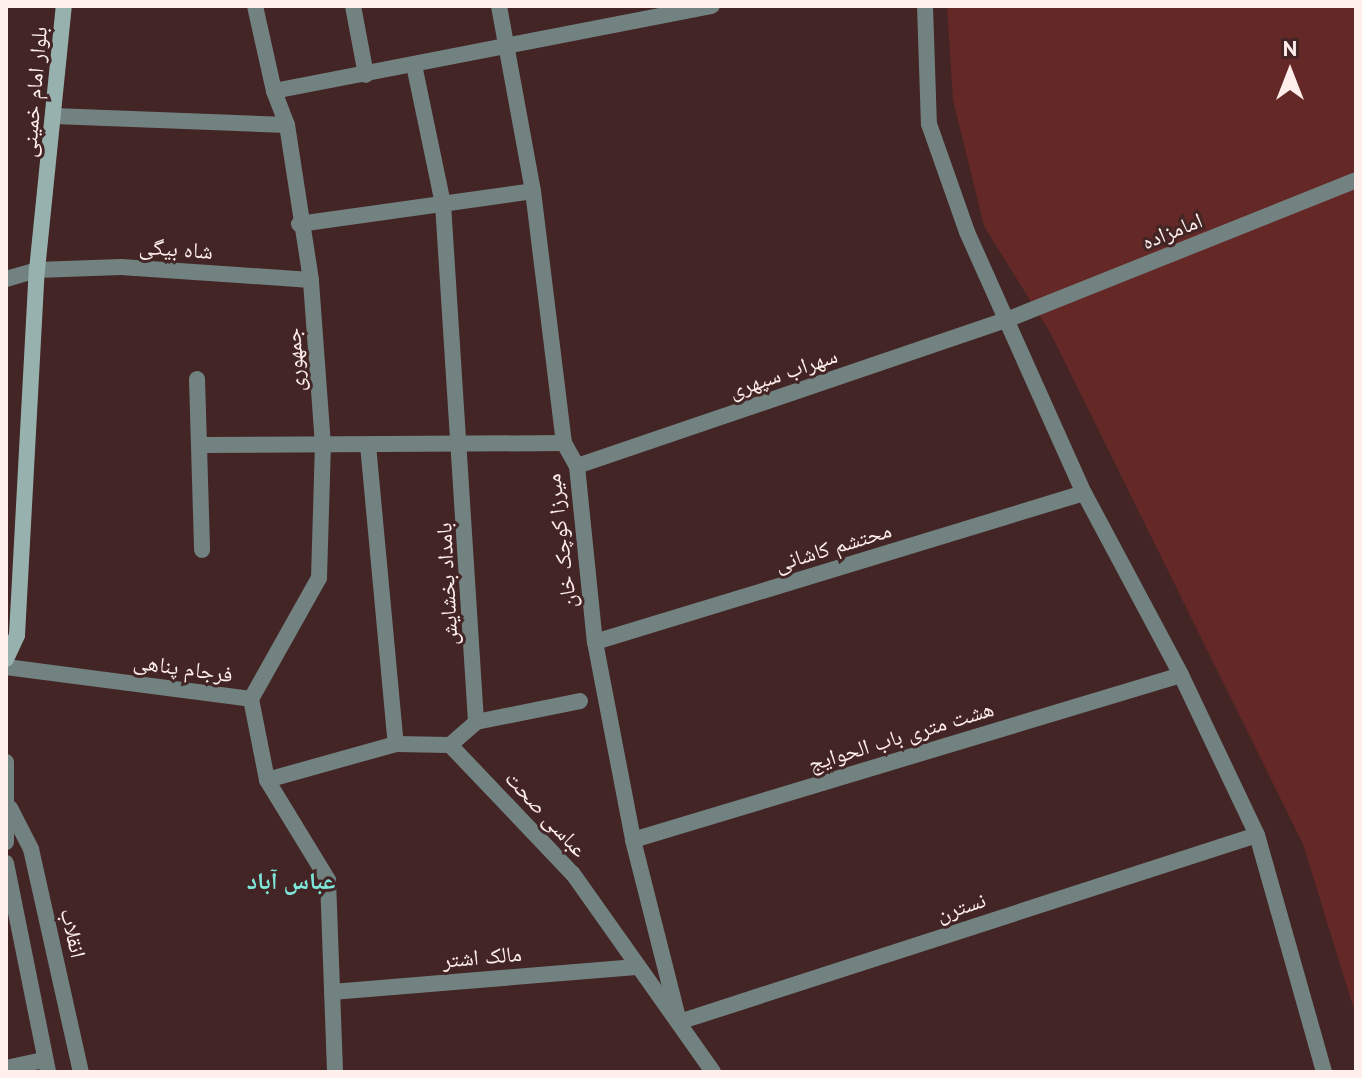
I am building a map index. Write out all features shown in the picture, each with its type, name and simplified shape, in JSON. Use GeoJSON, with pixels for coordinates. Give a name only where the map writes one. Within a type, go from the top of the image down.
{"type":"FeatureCollection","features":[{"type":"Feature","properties":{"kind":"street","name":"بلوار امام خمینی"},"geometry":{"type":"LineString","coordinates":[[6,659],[17,635],[37,270],[64,6]]}},
{"type":"Feature","properties":{"kind":"street","name":"جمهوری"},"geometry":{"type":"LineString","coordinates":[[251,699],[319,578],[323,445],[311,280],[299,224],[287,125],[274,91],[255,6]]}},
{"type":"Feature","properties":{"kind":"street"},"geometry":{"type":"LineString","coordinates":[[353,6],[366,75]]}},
{"type":"Feature","properties":{"kind":"street","name":"میرزا کوچک خان"},"geometry":{"type":"LineString","coordinates":[[499,6],[533,191],[564,443],[577,466],[595,642],[633,840],[679,1022]]}},
{"type":"Feature","properties":{"kind":"street"},"geometry":{"type":"LineString","coordinates":[[274,91],[712,6]]}},
{"type":"Feature","properties":{"kind":"street"},"geometry":{"type":"LineString","coordinates":[[925,6],[929,124],[1004,321],[1084,493],[1181,675],[1257,835],[1324,1072]]}},
{"type":"Feature","properties":{"kind":"street","name":"بامداد بخشایش"},"geometry":{"type":"LineString","coordinates":[[414,65],[443,204],[462,443],[476,722]]}},
{"type":"Feature","properties":{"kind":"street"},"geometry":{"type":"LineString","coordinates":[[54,116],[287,125]]}},
{"type":"Feature","properties":{"kind":"street","name":"امامزاده"},"geometry":{"type":"LineString","coordinates":[[1004,321],[1356,180]]}},
{"type":"Feature","properties":{"kind":"street"},"geometry":{"type":"LineString","coordinates":[[299,224],[533,191]]}},
{"type":"Feature","properties":{"kind":"street","name":"شاه بیگی"},"geometry":{"type":"LineString","coordinates":[[6,279],[37,270],[121,267],[311,280]]}},
{"type":"Feature","properties":{"kind":"street","name":"سهراب سپهری"},"geometry":{"type":"LineString","coordinates":[[577,466],[1004,321]]}},
{"type":"Feature","properties":{"kind":"street"},"geometry":{"type":"LineString","coordinates":[[197,379],[202,550]]}},
{"type":"Feature","properties":{"kind":"street"},"geometry":{"type":"LineString","coordinates":[[199,445],[564,443]]}},
{"type":"Feature","properties":{"kind":"street"},"geometry":{"type":"LineString","coordinates":[[368,445],[396,744]]}},
{"type":"Feature","properties":{"kind":"street","name":"محتشم کاشانی"},"geometry":{"type":"LineString","coordinates":[[595,642],[1084,493]]}},
{"type":"Feature","properties":{"kind":"street","name":"فرجام پناهی"},"geometry":{"type":"LineString","coordinates":[[6,667],[251,699],[267,780],[328,880],[335,1072]]}},
{"type":"Feature","properties":{"kind":"street","name":"هشت متری باب الحوایج"},"geometry":{"type":"LineString","coordinates":[[633,840],[1181,675]]}},
{"type":"Feature","properties":{"kind":"street"},"geometry":{"type":"LineString","coordinates":[[267,780],[396,744],[450,745],[476,722],[580,701]]}},
{"type":"Feature","properties":{"kind":"street","name":"عباسی صحت"},"geometry":{"type":"LineString","coordinates":[[450,745],[573,874],[713,1072]]}},
{"type":"Feature","properties":{"kind":"street","name":"انقلاب"},"geometry":{"type":"LineString","coordinates":[[6,762],[10,808],[6,842]]}},
{"type":"Feature","properties":{"kind":"street","name":"انقلاب"},"geometry":{"type":"LineString","coordinates":[[10,808],[31,849],[81,1072]]}},
{"type":"Feature","properties":{"kind":"street","name":"نسترن"},"geometry":{"type":"LineString","coordinates":[[679,1022],[1257,835]]}},
{"type":"Feature","properties":{"kind":"street"},"geometry":{"type":"LineString","coordinates":[[6,863],[47,1066],[6,1068]]}},
{"type":"Feature","properties":{"kind":"street","name":"مالک اشتر"},"geometry":{"type":"LineString","coordinates":[[332,992],[636,967]]}},
{"type":"Feature","properties":{"kind":"shaded area"},"geometry":{"type":"Polygon","coordinates":[[[947,6],[1356,6],[1356,1016],[1303,844],[1051,334],[984,226],[953,100],[947,6]]]}},
{"type":"Feature","properties":{"kind":"district","name":"عباس آباد"},"geometry":{"type":"Point","coordinates":[291,881]}}]}
